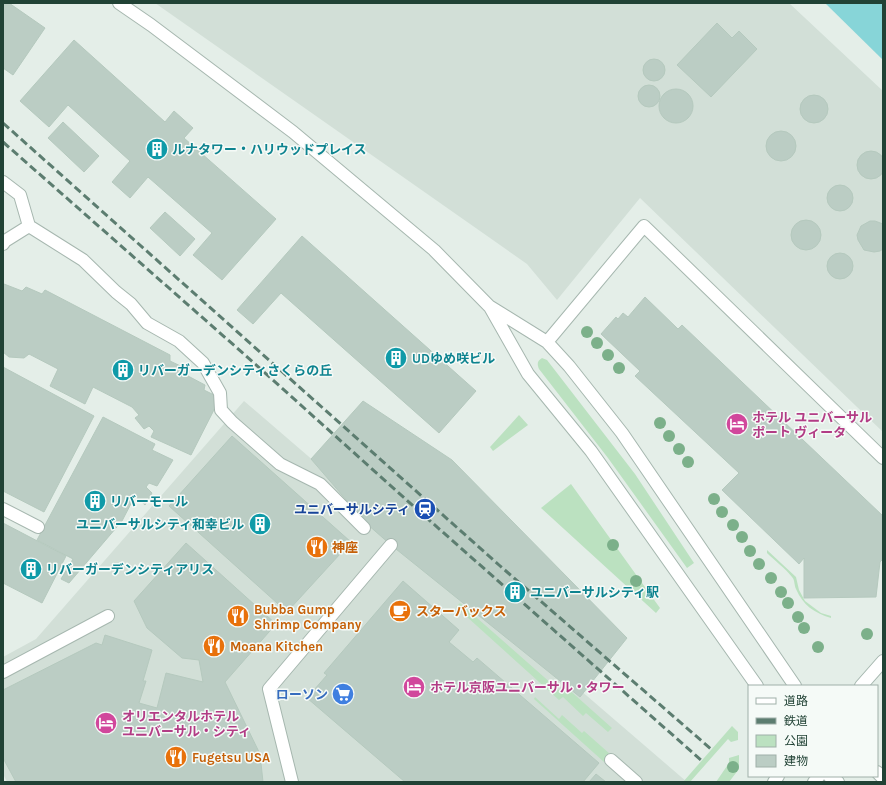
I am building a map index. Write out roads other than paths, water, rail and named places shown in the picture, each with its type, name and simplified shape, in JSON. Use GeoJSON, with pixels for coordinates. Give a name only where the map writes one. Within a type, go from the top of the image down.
{"type":"FeatureCollection","features":[{"type":"Feature","properties":{"kind":"street"},"geometry":{"type":"LineString","coordinates":[[119,3],[151,25],[293,132],[434,250],[490,306],[547,342],[569,366],[622,433],[794,685]]}},
{"type":"Feature","properties":{"kind":"street"},"geometry":{"type":"LineString","coordinates":[[3,182],[20,196],[29,226],[83,260],[116,292],[131,304],[147,322],[179,341],[203,363],[220,393],[221,410],[232,422],[280,464],[320,484],[364,528]]}},
{"type":"Feature","properties":{"kind":"street"},"geometry":{"type":"LineString","coordinates":[[3,244],[5,241],[29,226]]}},
{"type":"Feature","properties":{"kind":"street"},"geometry":{"type":"LineString","coordinates":[[547,342],[644,226],[883,458]]}},
{"type":"Feature","properties":{"kind":"street"},"geometry":{"type":"LineString","coordinates":[[490,306],[528,374],[591,451],[756,685]]}},
{"type":"Feature","properties":{"kind":"street"},"geometry":{"type":"LineString","coordinates":[[3,509],[38,527]]}},
{"type":"Feature","properties":{"kind":"street"},"geometry":{"type":"LineString","coordinates":[[292,782],[269,689],[391,545]]}},
{"type":"Feature","properties":{"kind":"street"},"geometry":{"type":"LineString","coordinates":[[3,672],[108,616]]}},
{"type":"Feature","properties":{"kind":"street"},"geometry":{"type":"LineString","coordinates":[[862,685],[883,661]]}},
{"type":"Feature","properties":{"kind":"street"},"geometry":{"type":"LineString","coordinates":[[611,760],[636,782]]}},
{"type":"Feature","properties":{"kind":"water"},"geometry":{"type":"Polygon","coordinates":[[[825,3],[883,3],[883,60],[825,3]]]}},
{"type":"Feature","properties":{"kind":"railway"},"geometry":{"type":"LineString","coordinates":[[3,123],[499,565],[711,749]]}},
{"type":"Feature","properties":{"kind":"railway"},"geometry":{"type":"LineString","coordinates":[[3,142],[701,760]]}},
{"type":"Feature","properties":{"kind":"place","name":"ルナタワー・ハリウッドプレイス"},"geometry":{"type":"Point","coordinates":[157,149]}},
{"type":"Feature","properties":{"kind":"place","name":"UDゆめ咲ビル"},"geometry":{"type":"Point","coordinates":[396,358]}},
{"type":"Feature","properties":{"kind":"place","name":"リバーガーデンシティさくらの丘"},"geometry":{"type":"Point","coordinates":[123,370]}},
{"type":"Feature","properties":{"kind":"place","name":"ホテル ユニバーサル ポート ヴィータ"},"geometry":{"type":"Point","coordinates":[737,424]}},
{"type":"Feature","properties":{"kind":"place","name":"リバーモール"},"geometry":{"type":"Point","coordinates":[95,501]}},
{"type":"Feature","properties":{"kind":"place","name":"ユニバーサルシティ"},"geometry":{"type":"Point","coordinates":[425,509]}},
{"type":"Feature","properties":{"kind":"place","name":"ユニバーサルシティ和幸ビル"},"geometry":{"type":"Point","coordinates":[260,524]}},
{"type":"Feature","properties":{"kind":"place","name":"神座"},"geometry":{"type":"Point","coordinates":[317,547]}},
{"type":"Feature","properties":{"kind":"place","name":"リバーガーデンシティアリス"},"geometry":{"type":"Point","coordinates":[31,569]}},
{"type":"Feature","properties":{"kind":"place","name":"ユニバーサルシティ駅"},"geometry":{"type":"Point","coordinates":[515,592]}},
{"type":"Feature","properties":{"kind":"place","name":"スターバックス"},"geometry":{"type":"Point","coordinates":[400,611]}},
{"type":"Feature","properties":{"kind":"place","name":"Bubba Gump Shrimp Company"},"geometry":{"type":"Point","coordinates":[238,616]}},
{"type":"Feature","properties":{"kind":"place","name":"Moana Kitchen"},"geometry":{"type":"Point","coordinates":[214,646]}},
{"type":"Feature","properties":{"kind":"place","name":"ホテル京阪ユニバーサル・タワー"},"geometry":{"type":"Point","coordinates":[414,687]}},
{"type":"Feature","properties":{"kind":"place","name":"ローソン"},"geometry":{"type":"Point","coordinates":[343,694]}},
{"type":"Feature","properties":{"kind":"place","name":"オリエンタルホテル ユニバーサル・シティ"},"geometry":{"type":"Point","coordinates":[106,723]}},
{"type":"Feature","properties":{"kind":"place","name":"Fugetsu USA"},"geometry":{"type":"Point","coordinates":[176,757]}}]}
